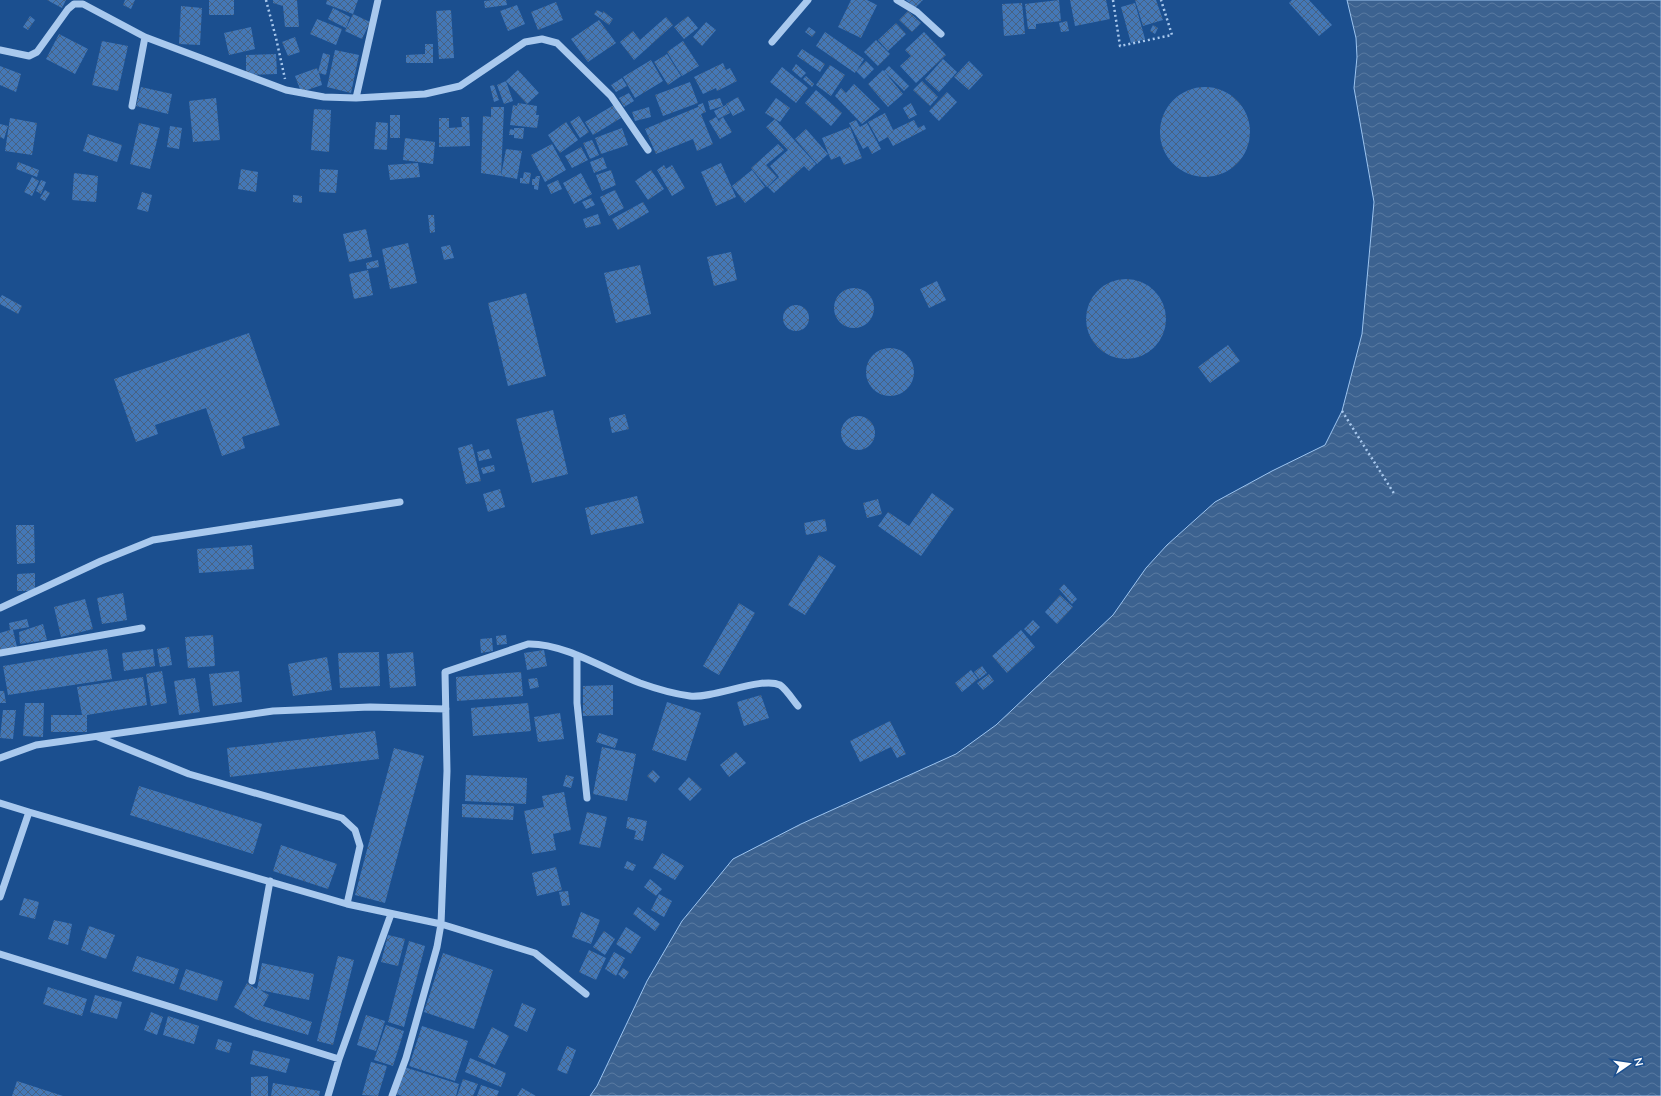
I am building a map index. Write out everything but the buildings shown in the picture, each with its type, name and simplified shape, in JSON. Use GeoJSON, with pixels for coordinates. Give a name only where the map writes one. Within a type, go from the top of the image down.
{"type":"FeatureCollection","features":[{"type":"Feature","properties":{"kind":"street"},"geometry":{"type":"LineString","coordinates":[[356,98],[378,0]]}},
{"type":"Feature","properties":{"kind":"street"},"geometry":{"type":"LineString","coordinates":[[772,42],[808,0]]}},
{"type":"Feature","properties":{"kind":"street"},"geometry":{"type":"LineString","coordinates":[[897,0],[917,12],[941,34]]}},
{"type":"Feature","properties":{"kind":"street"},"geometry":{"type":"LineString","coordinates":[[0,50],[29,56],[37,52],[68,9],[74,4],[84,2],[145,37],[286,90],[324,97],[356,98],[425,94],[460,86],[526,42],[542,39],[557,43],[611,96],[648,150]]}},
{"type":"Feature","properties":{"kind":"street"},"geometry":{"type":"LineString","coordinates":[[132,106],[145,37]]}},
{"type":"Feature","properties":{"kind":"street"},"geometry":{"type":"LineString","coordinates":[[0,608],[101,561],[153,540],[400,502]]}},
{"type":"Feature","properties":{"kind":"street"},"geometry":{"type":"LineString","coordinates":[[0,653],[142,628]]}},
{"type":"Feature","properties":{"kind":"street"},"geometry":{"type":"LineString","coordinates":[[392,1096],[406,1058],[437,947],[441,924],[447,771],[445,672],[528,644],[540,644],[577,655],[641,684],[689,695],[700,696],[768,682],[780,686],[798,706]]}},
{"type":"Feature","properties":{"kind":"street"},"geometry":{"type":"LineString","coordinates":[[577,655],[577,703],[587,798]]}},
{"type":"Feature","properties":{"kind":"street"},"geometry":{"type":"LineString","coordinates":[[0,758],[36,745],[273,711],[370,707],[446,709]]}},
{"type":"Feature","properties":{"kind":"street"},"geometry":{"type":"LineString","coordinates":[[98,737],[189,774],[342,818],[355,830],[360,846],[347,904]]}},
{"type":"Feature","properties":{"kind":"street"},"geometry":{"type":"LineString","coordinates":[[0,802],[29,812],[347,904],[441,924],[536,953],[586,994]]}},
{"type":"Feature","properties":{"kind":"street"},"geometry":{"type":"LineString","coordinates":[[0,897],[29,812]]}},
{"type":"Feature","properties":{"kind":"street"},"geometry":{"type":"LineString","coordinates":[[252,981],[270,881]]}},
{"type":"Feature","properties":{"kind":"street"},"geometry":{"type":"LineString","coordinates":[[328,1096],[339,1059],[391,914]]}},
{"type":"Feature","properties":{"kind":"street"},"geometry":{"type":"LineString","coordinates":[[0,954],[339,1059]]}},
{"type":"Feature","properties":{"kind":"path"},"geometry":{"type":"LineString","coordinates":[[266,0],[283,64],[286,90]]}},
{"type":"Feature","properties":{"kind":"path"},"geometry":{"type":"LineString","coordinates":[[1113,0],[1120,46],[1172,35],[1161,0]]}},
{"type":"Feature","properties":{"kind":"path"},"geometry":{"type":"LineString","coordinates":[[1342,411],[1395,495]]}},
{"type":"Feature","properties":{"kind":"water"},"geometry":{"type":"Polygon","coordinates":[[[1347,0],[1661,0],[1661,1096],[590,1096],[597,1086],[647,981],[682,921],[733,859],[801,824],[956,754],[996,725],[1113,615],[1146,568],[1167,545],[1215,502],[1272,471],[1325,445],[1342,411],[1362,334],[1374,202],[1354,88],[1357,57],[1356,38],[1347,0]]]}}]}
